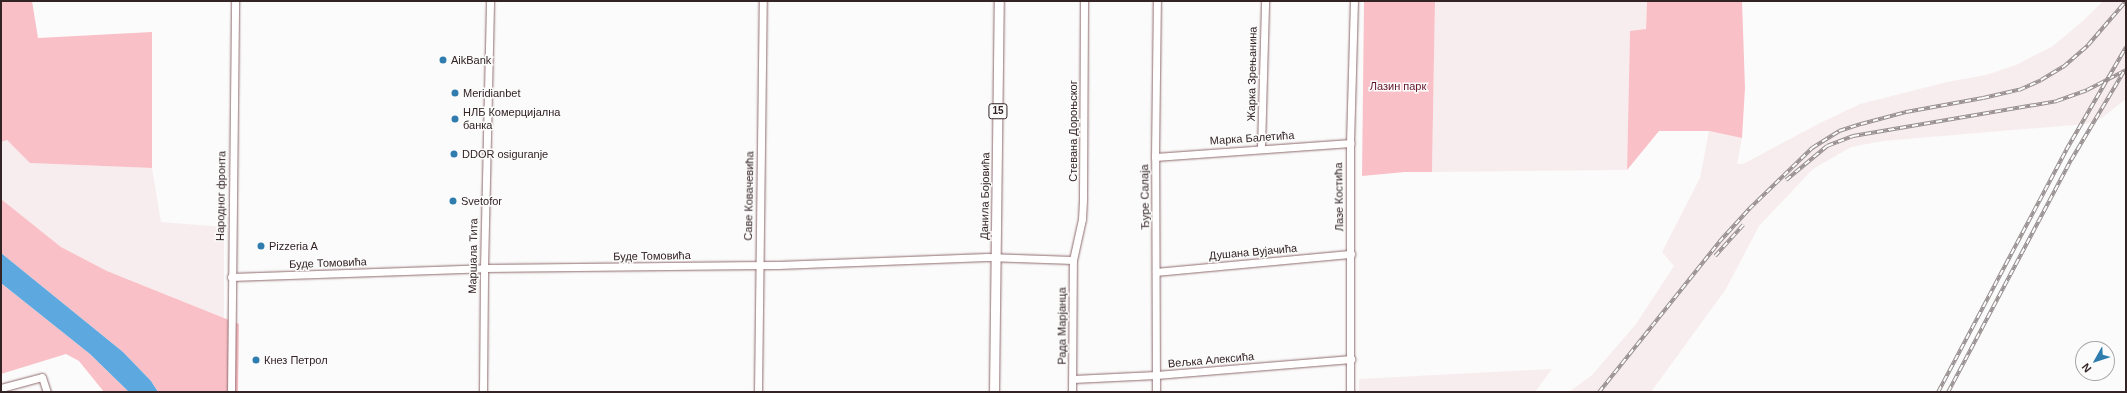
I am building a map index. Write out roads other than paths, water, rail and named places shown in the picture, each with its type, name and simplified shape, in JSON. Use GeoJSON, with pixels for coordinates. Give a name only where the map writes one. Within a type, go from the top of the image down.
{"type":"FeatureCollection","features":[{"type":"Feature","properties":{"kind":"main road","name":"Данила Бојовића"},"geometry":{"type":"LineString","coordinates":[[994,392],[1000,1]]}},
{"type":"Feature","properties":{"kind":"street","name":"Народног фронта"},"geometry":{"type":"LineString","coordinates":[[231,392],[235,1]]}},
{"type":"Feature","properties":{"kind":"street","name":"Маршала Тита"},"geometry":{"type":"LineString","coordinates":[[483,392],[484,268],[490,1]]}},
{"type":"Feature","properties":{"kind":"street","name":"Саве Ковачевића"},"geometry":{"type":"LineString","coordinates":[[758,392],[758,265],[763,1]]}},
{"type":"Feature","properties":{"kind":"street","name":"Стевана Дороњског"},"geometry":{"type":"LineString","coordinates":[[1073,260],[1082,219],[1083,197],[1084,1]]}},
{"type":"Feature","properties":{"kind":"street","name":"Ђуре Салаја"},"geometry":{"type":"LineString","coordinates":[[1156,392],[1155,157],[1158,1]]}},
{"type":"Feature","properties":{"kind":"street","name":"Жарка Зрењанина"},"geometry":{"type":"LineString","coordinates":[[1261,148],[1265,1]]}},
{"type":"Feature","properties":{"kind":"street","name":"Лазе Костића"},"geometry":{"type":"LineString","coordinates":[[1350,392],[1350,143],[1354,1]]}},
{"type":"Feature","properties":{"kind":"street","name":"Марка Балетића"},"geometry":{"type":"LineString","coordinates":[[1155,157],[1261,148],[1350,143]]}},
{"type":"Feature","properties":{"kind":"street","name":"Душана Вујачића"},"geometry":{"type":"LineString","coordinates":[[1156,272],[1351,254]]}},
{"type":"Feature","properties":{"kind":"street","name":"Буде Томовића"},"geometry":{"type":"LineString","coordinates":[[231,278],[484,268],[758,265],[996,257],[1073,260]]}},
{"type":"Feature","properties":{"kind":"street","name":"Рада Марјанца"},"geometry":{"type":"LineString","coordinates":[[1072,392],[1073,260]]}},
{"type":"Feature","properties":{"kind":"street","name":"Вељка Алексића"},"geometry":{"type":"LineString","coordinates":[[1073,379],[1156,375],[1351,359]]}},
{"type":"Feature","properties":{"kind":"street"},"geometry":{"type":"LineString","coordinates":[[1,388],[42,377],[47,392]]}},
{"type":"Feature","properties":{"kind":"water"},"geometry":{"type":"Polygon","coordinates":[[[1,253],[123,352],[151,381],[158,392],[129,392],[90,354],[1,283],[1,253]]]}},
{"type":"Feature","properties":{"kind":"railway"},"geometry":{"type":"LineString","coordinates":[[1599,392],[1719,242],[1749,209],[1812,148],[1839,131],[1861,124],[1906,112],[2019,90],[2041,80],[2063,67],[2088,45],[2126,1]]}},
{"type":"Feature","properties":{"kind":"railway"},"geometry":{"type":"LineString","coordinates":[[1938,392],[2066,150],[2126,47]]}},
{"type":"Feature","properties":{"kind":"railway"},"geometry":{"type":"LineString","coordinates":[[1786,180],[1827,146],[1853,136],[2057,101],[2087,90],[2126,70]]}},
{"type":"Feature","properties":{"kind":"railway"},"geometry":{"type":"LineString","coordinates":[[1948,392],[2071,160],[2124,71]]}},
{"type":"Feature","properties":{"kind":"railway"},"geometry":{"type":"LineString","coordinates":[[1715,256],[1743,225]]}},
{"type":"Feature","properties":{"kind":"place","name":"AikBank"},"geometry":{"type":"Point","coordinates":[443,60]}},
{"type":"Feature","properties":{"kind":"place","name":"Meridianbet"},"geometry":{"type":"Point","coordinates":[455,93]}},
{"type":"Feature","properties":{"kind":"place","name":"НЛБ Комерцијална банка"},"geometry":{"type":"Point","coordinates":[455,119]}},
{"type":"Feature","properties":{"kind":"place","name":"DDOR osiguranje"},"geometry":{"type":"Point","coordinates":[454,154]}},
{"type":"Feature","properties":{"kind":"place","name":"Svetofor"},"geometry":{"type":"Point","coordinates":[453,201]}},
{"type":"Feature","properties":{"kind":"place","name":"Pizzeria A"},"geometry":{"type":"Point","coordinates":[261,246]}},
{"type":"Feature","properties":{"kind":"place","name":"Кнез Петрол"},"geometry":{"type":"Point","coordinates":[256,360]}},
{"type":"Feature","properties":{"kind":"park label","name":"Лазин парк"},"geometry":{"type":"Point","coordinates":[1398,86]}}]}
